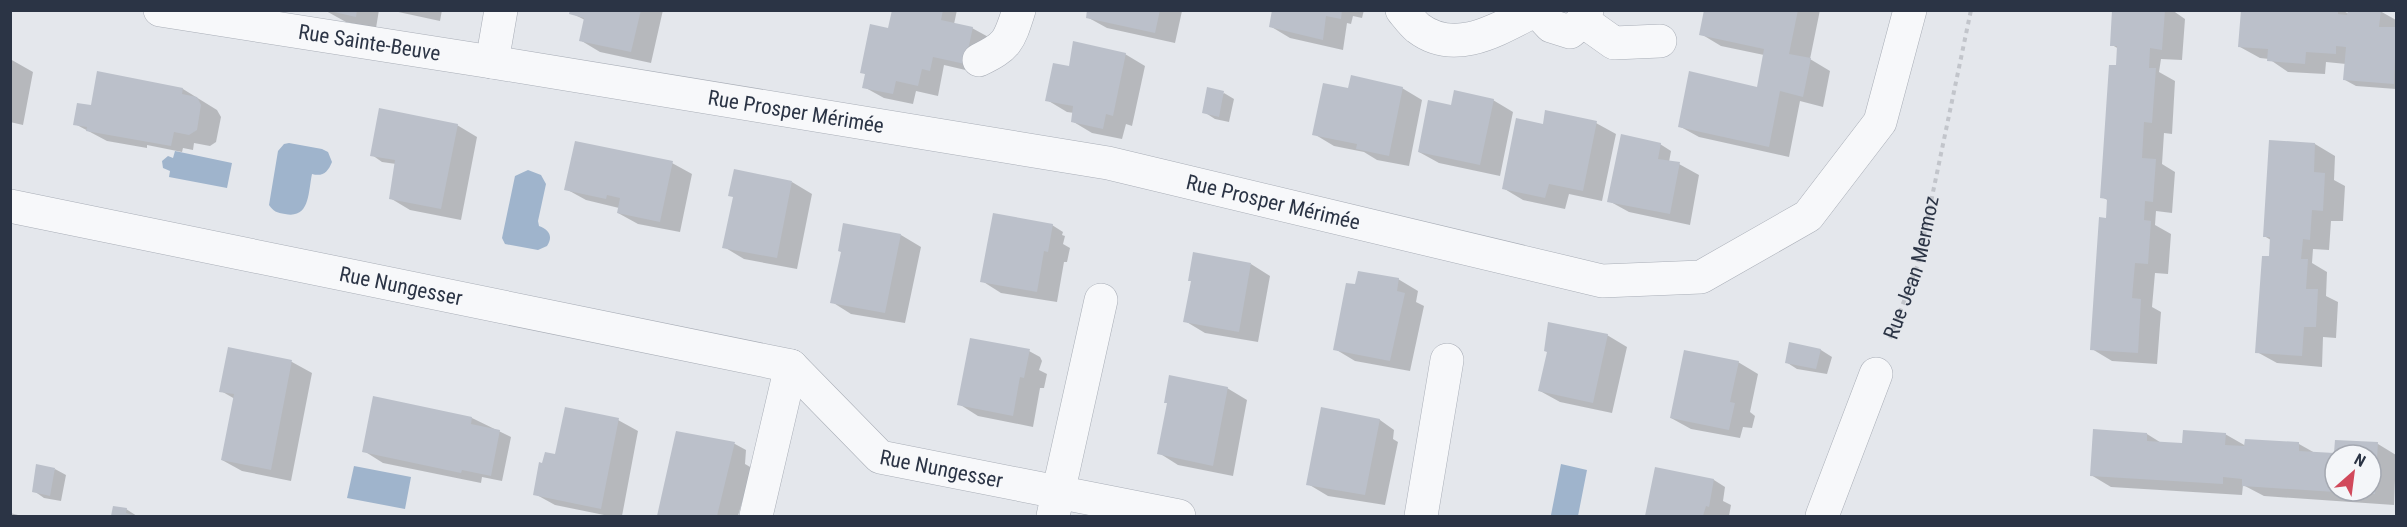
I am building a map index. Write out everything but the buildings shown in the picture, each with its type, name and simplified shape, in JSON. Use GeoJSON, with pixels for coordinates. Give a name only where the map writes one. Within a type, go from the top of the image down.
{"type":"FeatureCollection","features":[{"type":"Feature","properties":{"kind":"street","name":"Rue Sainte-Beuve"},"geometry":{"type":"LineString","coordinates":[[160,10],[492,62]]}},
{"type":"Feature","properties":{"kind":"street"},"geometry":{"type":"LineString","coordinates":[[492,62],[501,10]]}},
{"type":"Feature","properties":{"kind":"street"},"geometry":{"type":"LineString","coordinates":[[979,60],[994,53],[1009,41],[1019,10]]}},
{"type":"Feature","properties":{"kind":"street"},"geometry":{"type":"LineString","coordinates":[[1402,10],[1418,28],[1443,39],[1468,40],[1486,35],[1536,10],[1551,26],[1570,32],[1585,16],[1614,43],[1660,41]]}},
{"type":"Feature","properties":{"kind":"street","name":"Rue Prosper Mérimée"},"geometry":{"type":"LineString","coordinates":[[492,62],[1108,163],[1602,281],[1701,277],[1808,216],[1880,122],[1910,10]]}},
{"type":"Feature","properties":{"kind":"street","name":"Rue Nungesser"},"geometry":{"type":"LineString","coordinates":[[10,206],[791,366],[880,458],[1056,504],[1179,516]]}},
{"type":"Feature","properties":{"kind":"street"},"geometry":{"type":"LineString","coordinates":[[1056,504],[1101,300]]}},
{"type":"Feature","properties":{"kind":"street"},"geometry":{"type":"LineString","coordinates":[[1421,516],[1447,360]]}},
{"type":"Feature","properties":{"kind":"street"},"geometry":{"type":"LineString","coordinates":[[756,516],[791,366]]}},
{"type":"Feature","properties":{"kind":"street"},"geometry":{"type":"LineString","coordinates":[[1822,516],[1876,374]]}},
{"type":"Feature","properties":{"kind":"path","name":"Rue Jean Mermoz"},"geometry":{"type":"LineString","coordinates":[[1876,374],[1918,264],[1971,10]]}},
{"type":"Feature","properties":{"kind":"water"},"geometry":{"type":"Polygon","coordinates":[[[284,144],[322,149],[328,152],[332,162],[325,173],[312,174],[303,209],[299,213],[285,214],[277,212],[269,205],[278,151],[284,144]]]}},
{"type":"Feature","properties":{"kind":"water"},"geometry":{"type":"Polygon","coordinates":[[[175,151],[232,163],[227,188],[169,177],[170,171],[163,168],[162,161],[168,156],[173,158],[175,151]]]}},
{"type":"Feature","properties":{"kind":"water"},"geometry":{"type":"Polygon","coordinates":[[[528,170],[541,175],[546,184],[538,221],[539,226],[548,232],[550,240],[547,246],[538,250],[505,244],[502,238],[515,176],[528,170]]]}},
{"type":"Feature","properties":{"kind":"water"},"geometry":{"type":"Polygon","coordinates":[[[1561,464],[1587,470],[1578,516],[1551,515],[1561,464]]]}},
{"type":"Feature","properties":{"kind":"water"},"geometry":{"type":"Polygon","coordinates":[[[354,466],[411,477],[405,509],[347,498],[354,466]]]}}]}
